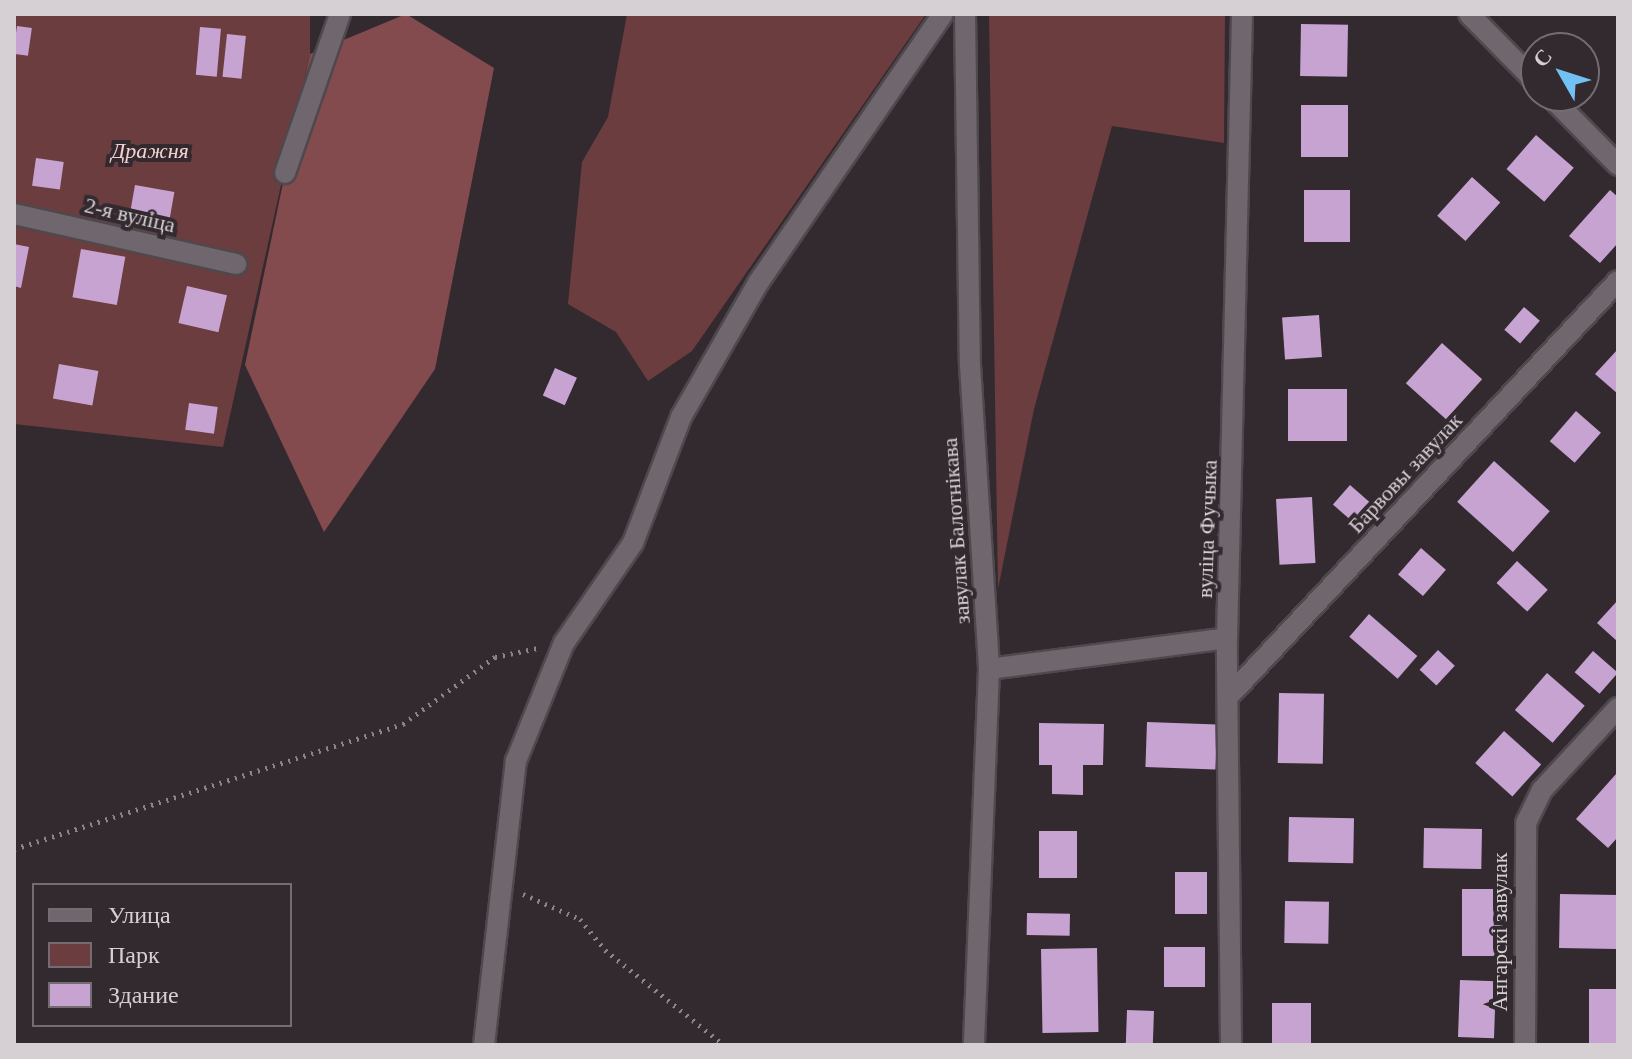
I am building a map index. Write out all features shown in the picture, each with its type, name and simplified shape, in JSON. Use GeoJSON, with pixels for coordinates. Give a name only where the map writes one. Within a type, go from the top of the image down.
{"type":"FeatureCollection","features":[{"type":"Feature","properties":{"kind":"street"},"geometry":{"type":"LineString","coordinates":[[285,173],[340,14]]}},
{"type":"Feature","properties":{"kind":"street"},"geometry":{"type":"LineString","coordinates":[[484,1045],[516,761],[564,643],[633,543],[681,417],[758,283],[943,14]]}},
{"type":"Feature","properties":{"kind":"street","name":"завулак Балотнікава"},"geometry":{"type":"LineString","coordinates":[[965,14],[970,365],[989,669],[974,1045]]}},
{"type":"Feature","properties":{"kind":"street","name":"вуліца Фучыка"},"geometry":{"type":"LineString","coordinates":[[1231,1045],[1227,638],[1242,14]]}},
{"type":"Feature","properties":{"kind":"street"},"geometry":{"type":"LineString","coordinates":[[1469,14],[1520,66]]}},
{"type":"Feature","properties":{"kind":"street"},"geometry":{"type":"LineString","coordinates":[[1566,112],[1618,165]]}},
{"type":"Feature","properties":{"kind":"street","name":"2-я вуліца"},"geometry":{"type":"LineString","coordinates":[[14,214],[236,264]]}},
{"type":"Feature","properties":{"kind":"street","name":"Барвовы завулак"},"geometry":{"type":"LineString","coordinates":[[1228,697],[1618,281]]}},
{"type":"Feature","properties":{"kind":"street"},"geometry":{"type":"LineString","coordinates":[[989,669],[1227,638]]}},
{"type":"Feature","properties":{"kind":"street","name":"Ангарскі завулак"},"geometry":{"type":"LineString","coordinates":[[1525,1045],[1526,823],[1542,790],[1618,708]]}},
{"type":"Feature","properties":{"kind":"path"},"geometry":{"type":"LineString","coordinates":[[14,849],[403,724],[495,657],[564,643]]}},
{"type":"Feature","properties":{"kind":"path"},"geometry":{"type":"LineString","coordinates":[[502,889],[580,919],[605,950],[724,1045]]}},
{"type":"Feature","properties":{"kind":"green space","name":"Дражня"},"geometry":{"type":"Polygon","coordinates":[[[14,14],[310,14],[310,54],[223,447],[14,424],[14,14]]]}},
{"type":"Feature","properties":{"kind":"green space"},"geometry":{"type":"Polygon","coordinates":[[[627,14],[926,14],[692,351],[648,381],[616,332],[568,304],[582,162],[608,117],[627,14]]]}},
{"type":"Feature","properties":{"kind":"green space"},"geometry":{"type":"Polygon","coordinates":[[[989,14],[1225,14],[1224,143],[1112,126],[1034,409],[998,589],[989,14]]]}},
{"type":"Feature","properties":{"kind":"shaded area"},"geometry":{"type":"Polygon","coordinates":[[[406,14],[494,68],[435,369],[324,532],[245,365],[310,54],[406,14]]]}},
{"type":"Feature","properties":{"kind":"building"},"geometry":{"type":"Polygon","coordinates":[[[1301,24],[1348,25],[1347,77],[1300,76],[1301,24]]]}},
{"type":"Feature","properties":{"kind":"building"},"geometry":{"type":"Polygon","coordinates":[[[17,26],[32,28],[28,56],[14,54],[17,26]]]}},
{"type":"Feature","properties":{"kind":"building"},"geometry":{"type":"Polygon","coordinates":[[[200,27],[221,29],[217,77],[196,75],[200,27]]]}},
{"type":"Feature","properties":{"kind":"building"},"geometry":{"type":"Polygon","coordinates":[[[227,34],[246,36],[241,79],[223,77],[227,34]]]}},
{"type":"Feature","properties":{"kind":"building"},"geometry":{"type":"Polygon","coordinates":[[[1301,105],[1348,105],[1348,157],[1301,157],[1301,105]]]}},
{"type":"Feature","properties":{"kind":"building"},"geometry":{"type":"Polygon","coordinates":[[[1536,135],[1574,168],[1544,202],[1506,169],[1536,135]]]}},
{"type":"Feature","properties":{"kind":"building"},"geometry":{"type":"Polygon","coordinates":[[[36,158],[64,162],[60,190],[32,186],[36,158]]]}},
{"type":"Feature","properties":{"kind":"building"},"geometry":{"type":"Polygon","coordinates":[[[1472,177],[1500,202],[1465,241],[1437,216],[1472,177]]]}},
{"type":"Feature","properties":{"kind":"building"},"geometry":{"type":"Polygon","coordinates":[[[135,185],[174,192],[169,221],[130,215],[135,185]]]}},
{"type":"Feature","properties":{"kind":"building"},"geometry":{"type":"Polygon","coordinates":[[[1304,190],[1350,190],[1350,242],[1304,242],[1304,190]]]}},
{"type":"Feature","properties":{"kind":"building"},"geometry":{"type":"Polygon","coordinates":[[[1610,190],[1618,197],[1618,243],[1600,263],[1569,236],[1610,190]]]}},
{"type":"Feature","properties":{"kind":"building"},"geometry":{"type":"Polygon","coordinates":[[[14,244],[29,247],[21,288],[14,286],[14,244]]]}},
{"type":"Feature","properties":{"kind":"building"},"geometry":{"type":"Polygon","coordinates":[[[81,249],[125,257],[117,305],[72,297],[81,249]]]}},
{"type":"Feature","properties":{"kind":"building"},"geometry":{"type":"Polygon","coordinates":[[[187,286],[227,295],[218,332],[178,323],[187,286]]]}},
{"type":"Feature","properties":{"kind":"building"},"geometry":{"type":"Polygon","coordinates":[[[1524,307],[1540,321],[1520,343],[1504,330],[1524,307]]]}},
{"type":"Feature","properties":{"kind":"building"},"geometry":{"type":"Polygon","coordinates":[[[1319,315],[1322,357],[1285,359],[1282,318],[1319,315]]]}},
{"type":"Feature","properties":{"kind":"building"},"geometry":{"type":"Polygon","coordinates":[[[1442,343],[1482,379],[1446,419],[1406,383],[1442,343]]]}},
{"type":"Feature","properties":{"kind":"building"},"geometry":{"type":"Polygon","coordinates":[[[1618,349],[1618,394],[1595,374],[1618,349]]]}},
{"type":"Feature","properties":{"kind":"building"},"geometry":{"type":"Polygon","coordinates":[[[59,364],[98,371],[92,405],[53,398],[59,364]]]}},
{"type":"Feature","properties":{"kind":"building"},"geometry":{"type":"Polygon","coordinates":[[[555,368],[577,378],[565,405],[543,395],[555,368]]]}},
{"type":"Feature","properties":{"kind":"building"},"geometry":{"type":"Polygon","coordinates":[[[1288,389],[1347,389],[1347,441],[1288,441],[1288,389]]]}},
{"type":"Feature","properties":{"kind":"building"},"geometry":{"type":"Polygon","coordinates":[[[189,403],[218,407],[214,434],[185,430],[189,403]]]}},
{"type":"Feature","properties":{"kind":"building"},"geometry":{"type":"Polygon","coordinates":[[[1576,411],[1601,433],[1575,463],[1550,441],[1576,411]]]}},
{"type":"Feature","properties":{"kind":"building"},"geometry":{"type":"Polygon","coordinates":[[[1494,461],[1550,511],[1513,552],[1457,502],[1494,461]]]}},
{"type":"Feature","properties":{"kind":"building"},"geometry":{"type":"Polygon","coordinates":[[[1350,485],[1375,507],[1358,526],[1333,505],[1350,485]]]}},
{"type":"Feature","properties":{"kind":"building"},"geometry":{"type":"Polygon","coordinates":[[[1312,497],[1315,563],[1280,565],[1276,499],[1312,497]]]}},
{"type":"Feature","properties":{"kind":"building"},"geometry":{"type":"Polygon","coordinates":[[[1421,548],[1446,570],[1423,596],[1398,574],[1421,548]]]}},
{"type":"Feature","properties":{"kind":"building"},"geometry":{"type":"Polygon","coordinates":[[[1517,561],[1548,590],[1527,612],[1497,583],[1517,561]]]}},
{"type":"Feature","properties":{"kind":"building"},"geometry":{"type":"Polygon","coordinates":[[[1618,600],[1618,642],[1597,623],[1618,600]]]}},
{"type":"Feature","properties":{"kind":"building"},"geometry":{"type":"Polygon","coordinates":[[[1369,614],[1417,656],[1398,679],[1349,637],[1369,614]]]}},
{"type":"Feature","properties":{"kind":"building"},"geometry":{"type":"Polygon","coordinates":[[[1438,650],[1455,666],[1436,685],[1420,670],[1438,650]]]}},
{"type":"Feature","properties":{"kind":"building"},"geometry":{"type":"Polygon","coordinates":[[[1593,651],[1618,673],[1600,694],[1575,672],[1593,651]]]}},
{"type":"Feature","properties":{"kind":"building"},"geometry":{"type":"Polygon","coordinates":[[[1547,673],[1585,706],[1553,743],[1515,710],[1547,673]]]}},
{"type":"Feature","properties":{"kind":"building"},"geometry":{"type":"Polygon","coordinates":[[[1279,693],[1324,694],[1323,764],[1278,763],[1279,693]]]}},
{"type":"Feature","properties":{"kind":"building"},"geometry":{"type":"Polygon","coordinates":[[[1147,722],[1217,724],[1215,769],[1145,767],[1147,722]]]}},
{"type":"Feature","properties":{"kind":"building"},"geometry":{"type":"Polygon","coordinates":[[[1039,723],[1104,724],[1103,765],[1083,765],[1083,795],[1052,794],[1052,765],[1039,765],[1039,723]]]}},
{"type":"Feature","properties":{"kind":"building"},"geometry":{"type":"Polygon","coordinates":[[[1504,731],[1541,764],[1512,796],[1475,763],[1504,731]]]}},
{"type":"Feature","properties":{"kind":"building"},"geometry":{"type":"Polygon","coordinates":[[[1616,774],[1618,837],[1608,848],[1576,819],[1616,774]]]}},
{"type":"Feature","properties":{"kind":"building"},"geometry":{"type":"Polygon","coordinates":[[[1289,817],[1354,818],[1353,863],[1288,862],[1289,817]]]}},
{"type":"Feature","properties":{"kind":"building"},"geometry":{"type":"Polygon","coordinates":[[[1424,828],[1482,829],[1481,869],[1423,868],[1424,828]]]}},
{"type":"Feature","properties":{"kind":"building"},"geometry":{"type":"Polygon","coordinates":[[[1039,831],[1077,831],[1077,878],[1039,878],[1039,831]]]}},
{"type":"Feature","properties":{"kind":"building"},"geometry":{"type":"Polygon","coordinates":[[[1175,872],[1207,872],[1207,914],[1175,914],[1175,872]]]}},
{"type":"Feature","properties":{"kind":"building"},"geometry":{"type":"Polygon","coordinates":[[[1462,889],[1504,889],[1504,956],[1462,956],[1462,889]]]}},
{"type":"Feature","properties":{"kind":"building"},"geometry":{"type":"Polygon","coordinates":[[[1560,894],[1618,895],[1617,949],[1559,948],[1560,894]]]}},
{"type":"Feature","properties":{"kind":"building"},"geometry":{"type":"Polygon","coordinates":[[[1285,901],[1329,902],[1328,944],[1284,943],[1285,901]]]}},
{"type":"Feature","properties":{"kind":"building"},"geometry":{"type":"Polygon","coordinates":[[[1027,913],[1070,914],[1070,936],[1027,935],[1027,913]]]}},
{"type":"Feature","properties":{"kind":"building"},"geometry":{"type":"Polygon","coordinates":[[[1164,947],[1205,947],[1205,987],[1164,987],[1164,947]]]}},
{"type":"Feature","properties":{"kind":"building"},"geometry":{"type":"Polygon","coordinates":[[[1097,948],[1098,1032],[1042,1033],[1041,949],[1097,948]]]}},
{"type":"Feature","properties":{"kind":"building"},"geometry":{"type":"Polygon","coordinates":[[[1460,980],[1496,981],[1494,1038],[1458,1037],[1460,980]]]}},
{"type":"Feature","properties":{"kind":"building"},"geometry":{"type":"Polygon","coordinates":[[[1589,989],[1618,989],[1618,1044],[1589,1044],[1589,989]]]}},
{"type":"Feature","properties":{"kind":"building"},"geometry":{"type":"Polygon","coordinates":[[[1272,1003],[1311,1003],[1311,1045],[1272,1045],[1272,1003]]]}},
{"type":"Feature","properties":{"kind":"building"},"geometry":{"type":"Polygon","coordinates":[[[1127,1010],[1154,1011],[1153,1045],[1126,1045],[1127,1010]]]}}]}
